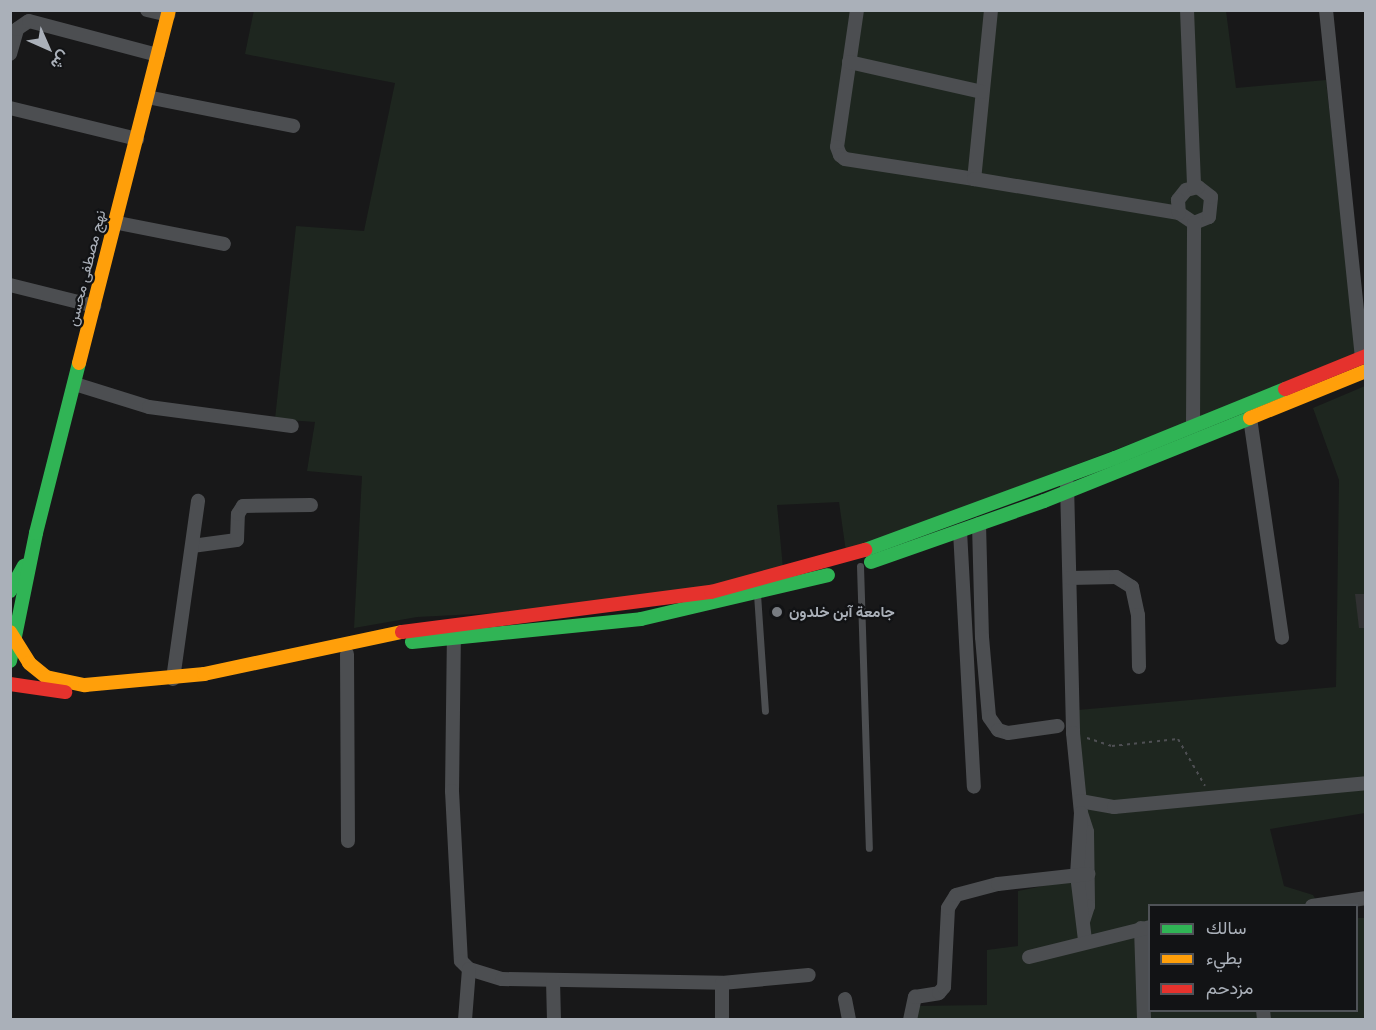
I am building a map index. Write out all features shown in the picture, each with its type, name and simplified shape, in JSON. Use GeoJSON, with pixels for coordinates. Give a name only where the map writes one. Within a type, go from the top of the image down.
{"type":"FeatureCollection","features":[{"type":"Feature","properties":{"kind":"main road","name":"نهج مصطفى محسن"},"geometry":{"type":"LineString","coordinates":[[10,662],[13,637],[36,533],[75,384],[113,222],[137,139],[168,13]]}},
{"type":"Feature","properties":{"kind":"main road"},"geometry":{"type":"LineString","coordinates":[[13,637],[35,669],[65,682],[85,685],[173,679],[363,638],[642,619],[757,594],[860,566],[960,531],[1068,492],[1250,418],[1365,365]]}},
{"type":"Feature","properties":{"kind":"main road"},"geometry":{"type":"LineString","coordinates":[[10,684],[84,694],[146,691],[249,676],[454,631],[711,592],[845,557],[1067,476],[1193,426],[1365,365]]}},
{"type":"Feature","properties":{"kind":"main road","name":"نهج مصطفى محسن"},"geometry":{"type":"LineString","coordinates":[[10,591],[36,533]]}},
{"type":"Feature","properties":{"kind":"street"},"geometry":{"type":"LineString","coordinates":[[147,10],[168,13]]}},
{"type":"Feature","properties":{"kind":"street"},"geometry":{"type":"LineString","coordinates":[[857,10],[837,147],[840,155],[845,159],[1179,213],[1194,223],[1206,220],[1213,205],[1206,190],[1194,187],[1180,196],[1179,213]]}},
{"type":"Feature","properties":{"kind":"street"},"geometry":{"type":"LineString","coordinates":[[974,179],[991,10]]}},
{"type":"Feature","properties":{"kind":"street"},"geometry":{"type":"LineString","coordinates":[[1186,10],[1194,187]]}},
{"type":"Feature","properties":{"kind":"street"},"geometry":{"type":"LineString","coordinates":[[1326,10],[1365,365]]}},
{"type":"Feature","properties":{"kind":"street"},"geometry":{"type":"LineString","coordinates":[[10,54],[17,29],[29,21],[159,55]]}},
{"type":"Feature","properties":{"kind":"street"},"geometry":{"type":"LineString","coordinates":[[849,62],[982,92]]}},
{"type":"Feature","properties":{"kind":"street"},"geometry":{"type":"LineString","coordinates":[[147,97],[293,126]]}},
{"type":"Feature","properties":{"kind":"street"},"geometry":{"type":"LineString","coordinates":[[10,108],[137,139]]}},
{"type":"Feature","properties":{"kind":"street"},"geometry":{"type":"LineString","coordinates":[[113,222],[224,244]]}},
{"type":"Feature","properties":{"kind":"street"},"geometry":{"type":"LineString","coordinates":[[1193,426],[1194,223]]}},
{"type":"Feature","properties":{"kind":"street"},"geometry":{"type":"LineString","coordinates":[[10,285],[94,306]]}},
{"type":"Feature","properties":{"kind":"street"},"geometry":{"type":"LineString","coordinates":[[75,384],[149,406],[292,426]]}},
{"type":"Feature","properties":{"kind":"street"},"geometry":{"type":"LineString","coordinates":[[1250,418],[1282,638]]}},
{"type":"Feature","properties":{"kind":"street"},"geometry":{"type":"LineString","coordinates":[[1067,476],[1073,733],[1080,807],[1085,940]]}},
{"type":"Feature","properties":{"kind":"street"},"geometry":{"type":"LineString","coordinates":[[173,679],[198,501]]}},
{"type":"Feature","properties":{"kind":"street"},"geometry":{"type":"LineString","coordinates":[[192,546],[237,540],[238,514],[243,506],[311,505]]}},
{"type":"Feature","properties":{"kind":"street"},"geometry":{"type":"LineString","coordinates":[[979,524],[982,637],[989,717],[998,730],[1008,733],[1058,726]]}},
{"type":"Feature","properties":{"kind":"street"},"geometry":{"type":"LineString","coordinates":[[960,531],[974,787]]}},
{"type":"Feature","properties":{"kind":"street"},"geometry":{"type":"LineString","coordinates":[[1070,578],[1116,577],[1132,587],[1138,615],[1139,667]]}},
{"type":"Feature","properties":{"kind":"street"},"geometry":{"type":"LineString","coordinates":[[454,631],[454,881],[458,955],[469,969],[502,979],[722,983],[808,975]]}},
{"type":"Feature","properties":{"kind":"street"},"geometry":{"type":"LineString","coordinates":[[347,654],[348,841]]}},
{"type":"Feature","properties":{"kind":"street"},"geometry":{"type":"LineString","coordinates":[[1080,807],[1114,807],[1365,783]]}},
{"type":"Feature","properties":{"kind":"street"},"geometry":{"type":"LineString","coordinates":[[910,1020],[915,997],[939,993],[944,987],[948,908],[956,895],[998,884],[1082,875]]}},
{"type":"Feature","properties":{"kind":"street"},"geometry":{"type":"LineString","coordinates":[[1325,904],[1365,898]]}},
{"type":"Feature","properties":{"kind":"street"},"geometry":{"type":"LineString","coordinates":[[1029,957],[1085,940],[1145,927],[1144,1020]]}},
{"type":"Feature","properties":{"kind":"street"},"geometry":{"type":"LineString","coordinates":[[465,1020],[469,969]]}},
{"type":"Feature","properties":{"kind":"street"},"geometry":{"type":"LineString","coordinates":[[554,980],[554,1020]]}},
{"type":"Feature","properties":{"kind":"street"},"geometry":{"type":"LineString","coordinates":[[722,983],[722,1020]]}},
{"type":"Feature","properties":{"kind":"street"},"geometry":{"type":"LineString","coordinates":[[845,999],[849,1020]]}},
{"type":"Feature","properties":{"kind":"lane"},"geometry":{"type":"LineString","coordinates":[[860,566],[869,848]]}},
{"type":"Feature","properties":{"kind":"lane"},"geometry":{"type":"LineString","coordinates":[[757,594],[765,711]]}},
{"type":"Feature","properties":{"kind":"path"},"geometry":{"type":"LineString","coordinates":[[1073,733],[1112,746],[1178,739],[1212,798]]}},
{"type":"Feature","properties":{"kind":"shaded area"},"geometry":{"type":"Polygon","coordinates":[[[254,10],[1226,11],[1236,88],[1326,80],[1356,353],[1170,429],[846,552],[839,502],[777,505],[783,568],[658,599],[553,610],[417,617],[354,628],[362,476],[307,471],[315,422],[275,419],[296,226],[364,231],[395,83],[245,54],[254,10]]]}},
{"type":"Feature","properties":{"kind":"shaded area"},"geometry":{"type":"Polygon","coordinates":[[[1365,386],[1365,813],[1270,829],[1284,886],[1313,895],[1318,904],[1148,904],[1148,1012],[1358,1012],[1358,918],[1365,918],[1365,1019],[916,1020],[916,1006],[987,1005],[987,950],[1018,946],[1018,891],[1058,883],[1077,868],[1078,710],[1336,687],[1339,480],[1313,408],[1365,386]]]}},
{"type":"Feature","properties":{"kind":"building"},"geometry":{"type":"Polygon","coordinates":[[[1355,594],[1365,594],[1365,628],[1359,628],[1355,594]]]}},
{"type":"Feature","properties":{"kind":"traffic: fast"},"geometry":{"type":"LineString","coordinates":[[10,661],[36,533],[79,363]]}},
{"type":"Feature","properties":{"kind":"traffic: fast"},"geometry":{"type":"LineString","coordinates":[[865,550],[1115,458],[1285,389]]}},
{"type":"Feature","properties":{"kind":"traffic: fast"},"geometry":{"type":"LineString","coordinates":[[871,562],[1044,501],[1250,418]]}},
{"type":"Feature","properties":{"kind":"traffic: fast"},"geometry":{"type":"LineString","coordinates":[[10,591],[24,566]]}},
{"type":"Feature","properties":{"kind":"traffic: fast"},"geometry":{"type":"LineString","coordinates":[[412,642],[641,619],[828,575]]}},
{"type":"Feature","properties":{"kind":"traffic: slow"},"geometry":{"type":"LineString","coordinates":[[79,363],[169,10]]}},
{"type":"Feature","properties":{"kind":"traffic: slow"},"geometry":{"type":"LineString","coordinates":[[1250,418],[1366,371]]}},
{"type":"Feature","properties":{"kind":"traffic: slow"},"geometry":{"type":"LineString","coordinates":[[10,632],[29,663],[46,677],[85,685],[204,674],[402,632]]}},
{"type":"Feature","properties":{"kind":"traffic: jam"},"geometry":{"type":"LineString","coordinates":[[1285,389],[1366,356]]}},
{"type":"Feature","properties":{"kind":"traffic: jam"},"geometry":{"type":"LineString","coordinates":[[402,632],[711,592],[865,550]]}},
{"type":"Feature","properties":{"kind":"traffic: jam"},"geometry":{"type":"LineString","coordinates":[[10,684],[65,692]]}},
{"type":"Feature","properties":{"kind":"place","name":"جامعة آبن خلدون"},"geometry":{"type":"Point","coordinates":[777,612]}}]}
